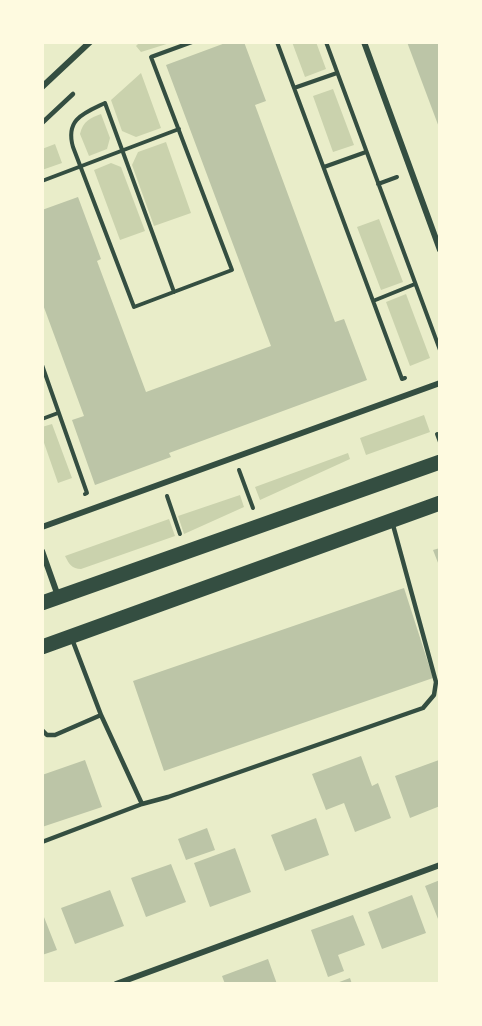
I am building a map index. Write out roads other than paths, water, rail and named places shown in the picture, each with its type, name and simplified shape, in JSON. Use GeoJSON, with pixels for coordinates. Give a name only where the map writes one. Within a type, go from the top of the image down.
{"type":"FeatureCollection","features":[{"type":"Feature","properties":{"kind":"main road"},"geometry":{"type":"LineString","coordinates":[[42,603],[440,462]]}},
{"type":"Feature","properties":{"kind":"main road"},"geometry":{"type":"LineString","coordinates":[[42,647],[440,503]]}},
{"type":"Feature","properties":{"kind":"street"},"geometry":{"type":"LineString","coordinates":[[42,87],[90,42]]}},
{"type":"Feature","properties":{"kind":"street"},"geometry":{"type":"LineString","coordinates":[[364,42],[440,250]]}},
{"type":"Feature","properties":{"kind":"street"},"geometry":{"type":"LineString","coordinates":[[42,527],[440,383]]}},
{"type":"Feature","properties":{"kind":"street"},"geometry":{"type":"LineString","coordinates":[[42,551],[58,597]]}},
{"type":"Feature","properties":{"kind":"street"},"geometry":{"type":"LineString","coordinates":[[116,984],[440,865]]}},
{"type":"Feature","properties":{"kind":"lane"},"geometry":{"type":"LineString","coordinates":[[42,123],[73,94]]}},
{"type":"Feature","properties":{"kind":"lane"},"geometry":{"type":"LineString","coordinates":[[42,842],[142,804],[423,708],[434,695],[436,682],[392,521]]}},
{"type":"Feature","properties":{"kind":"lane"},"geometry":{"type":"LineString","coordinates":[[71,636],[101,715],[142,804]]}},
{"type":"Feature","properties":{"kind":"lane"},"geometry":{"type":"LineString","coordinates":[[42,730],[47,735],[55,735],[101,715]]}}]}
